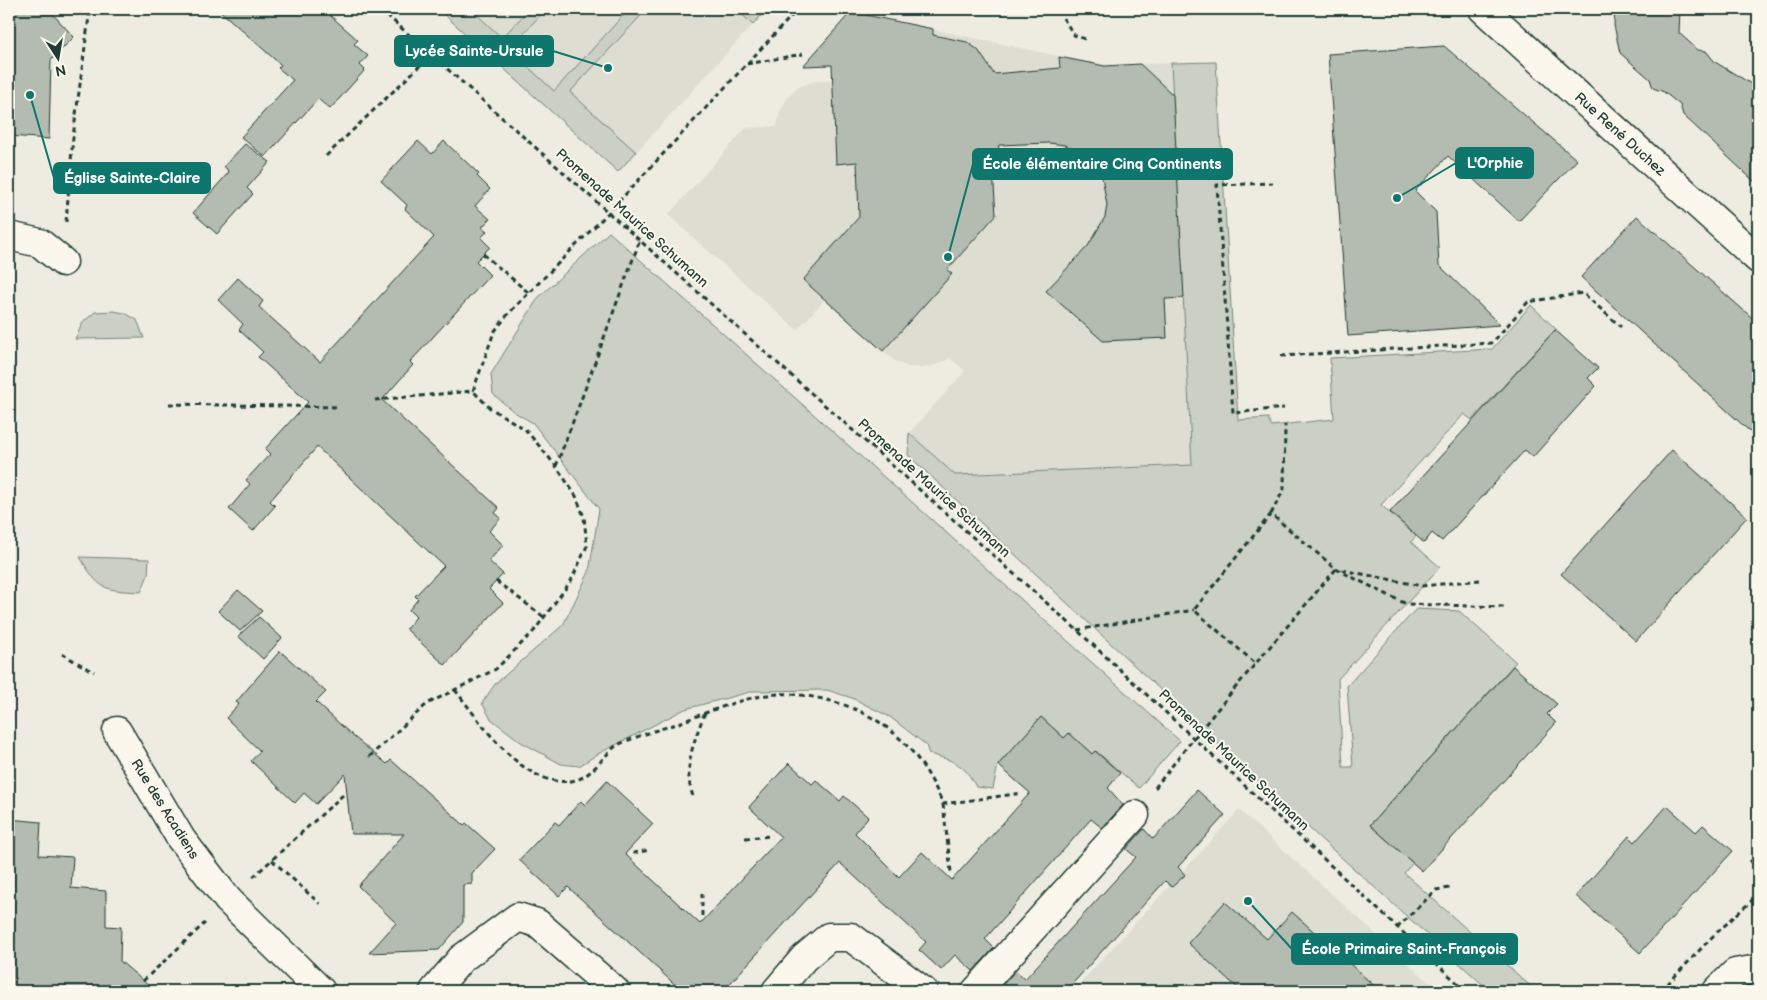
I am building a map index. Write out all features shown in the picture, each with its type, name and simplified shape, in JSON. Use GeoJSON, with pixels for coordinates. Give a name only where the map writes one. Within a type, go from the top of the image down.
{"type":"FeatureCollection","features":[{"type":"Feature","properties":{"kind":"street","name":"Rue René Duchez"},"geometry":{"type":"LineString","coordinates":[[1483,9],[1758,258]]}},
{"type":"Feature","properties":{"kind":"street"},"geometry":{"type":"LineString","coordinates":[[9,236],[40,243],[62,262]]}},
{"type":"Feature","properties":{"kind":"street","name":"Rue des Acadiens"},"geometry":{"type":"LineString","coordinates":[[117,731],[181,839],[228,900],[321,991]]}},
{"type":"Feature","properties":{"kind":"street"},"geometry":{"type":"LineString","coordinates":[[976,991],[1135,815]]}},
{"type":"Feature","properties":{"kind":"street"},"geometry":{"type":"LineString","coordinates":[[434,991],[461,959],[518,917],[537,923],[615,991]]}},
{"type":"Feature","properties":{"kind":"street"},"geometry":{"type":"LineString","coordinates":[[776,991],[804,958],[829,937],[851,937],[923,991]]}},
{"type":"Feature","properties":{"kind":"street"},"geometry":{"type":"LineString","coordinates":[[1717,991],[1735,973],[1758,969]]}},
{"type":"Feature","properties":{"kind":"path"},"geometry":{"type":"LineString","coordinates":[[62,262],[73,137],[90,9]]}},
{"type":"Feature","properties":{"kind":"path","name":"Promenade Maurice Schumann"},"geometry":{"type":"LineString","coordinates":[[380,9],[1077,630],[1466,991]]}},
{"type":"Feature","properties":{"kind":"path"},"geometry":{"type":"LineString","coordinates":[[473,391],[494,332],[798,9]]}},
{"type":"Feature","properties":{"kind":"path"},"geometry":{"type":"LineString","coordinates":[[1063,18],[1074,34],[1085,39]]}},
{"type":"Feature","properties":{"kind":"path"},"geometry":{"type":"LineString","coordinates":[[748,64],[803,54]]}},
{"type":"Feature","properties":{"kind":"path"},"geometry":{"type":"LineString","coordinates":[[326,156],[431,55]]}},
{"type":"Feature","properties":{"kind":"path"},"geometry":{"type":"LineString","coordinates":[[1273,183],[1217,185],[1233,413],[1284,408]]}},
{"type":"Feature","properties":{"kind":"path"},"geometry":{"type":"LineString","coordinates":[[556,466],[640,240]]}},
{"type":"Feature","properties":{"kind":"path"},"geometry":{"type":"LineString","coordinates":[[483,254],[529,293]]}},
{"type":"Feature","properties":{"kind":"path"},"geometry":{"type":"LineString","coordinates":[[1281,356],[1492,343],[1528,302],[1583,293],[1621,327]]}},
{"type":"Feature","properties":{"kind":"path"},"geometry":{"type":"LineString","coordinates":[[369,757],[427,704],[496,670],[534,631],[571,582],[587,546],[584,517],[576,496],[556,466],[525,429],[490,408],[473,391]]}},
{"type":"Feature","properties":{"kind":"path"},"geometry":{"type":"LineString","coordinates":[[374,400],[473,391]]}},
{"type":"Feature","properties":{"kind":"path"},"geometry":{"type":"LineString","coordinates":[[168,404],[340,408]]}},
{"type":"Feature","properties":{"kind":"path"},"geometry":{"type":"LineString","coordinates":[[1077,630],[1194,610],[1271,514],[1284,489],[1285,425]]}},
{"type":"Feature","properties":{"kind":"path"},"geometry":{"type":"LineString","coordinates":[[1271,514],[1336,569],[1406,604],[1504,607]]}},
{"type":"Feature","properties":{"kind":"path"},"geometry":{"type":"LineString","coordinates":[[1336,569],[1422,586],[1480,580]]}},
{"type":"Feature","properties":{"kind":"path"},"geometry":{"type":"LineString","coordinates":[[1135,815],[1193,738],[1336,569]]}},
{"type":"Feature","properties":{"kind":"path"},"geometry":{"type":"LineString","coordinates":[[496,581],[544,617]]}},
{"type":"Feature","properties":{"kind":"path"},"geometry":{"type":"LineString","coordinates":[[1194,610],[1256,664]]}},
{"type":"Feature","properties":{"kind":"path"},"geometry":{"type":"LineString","coordinates":[[62,654],[94,672]]}},
{"type":"Feature","properties":{"kind":"path"},"geometry":{"type":"LineString","coordinates":[[455,690],[509,756],[530,772],[563,781],[576,780],[587,774],[605,754],[624,742],[705,712],[766,695],[791,693],[850,706],[879,720],[902,741],[930,775],[943,804],[951,872]]}},
{"type":"Feature","properties":{"kind":"path"},"geometry":{"type":"LineString","coordinates":[[694,796],[690,788],[688,768],[692,747],[705,712]]}},
{"type":"Feature","properties":{"kind":"path"},"geometry":{"type":"LineString","coordinates":[[943,804],[1022,794]]}},
{"type":"Feature","properties":{"kind":"path"},"geometry":{"type":"LineString","coordinates":[[247,883],[343,795]]}},
{"type":"Feature","properties":{"kind":"path"},"geometry":{"type":"LineString","coordinates":[[745,838],[772,836]]}},
{"type":"Feature","properties":{"kind":"path"},"geometry":{"type":"LineString","coordinates":[[633,853],[650,850]]}},
{"type":"Feature","properties":{"kind":"path"},"geometry":{"type":"LineString","coordinates":[[272,860],[320,904]]}},
{"type":"Feature","properties":{"kind":"path"},"geometry":{"type":"LineString","coordinates":[[1750,860],[1758,868]]}},
{"type":"Feature","properties":{"kind":"path"},"geometry":{"type":"LineString","coordinates":[[1397,928],[1436,890],[1450,888]]}},
{"type":"Feature","properties":{"kind":"path"},"geometry":{"type":"LineString","coordinates":[[702,892],[702,916]]}},
{"type":"Feature","properties":{"kind":"path"},"geometry":{"type":"LineString","coordinates":[[1661,991],[1712,937],[1758,895]]}},
{"type":"Feature","properties":{"kind":"path"},"geometry":{"type":"LineString","coordinates":[[143,981],[210,918]]}},
{"type":"Feature","properties":{"kind":"shaded area"},"geometry":{"type":"Polygon","coordinates":[[[438,9],[767,9],[618,172],[438,9]]]}},
{"type":"Feature","properties":{"kind":"shaded area"},"geometry":{"type":"Polygon","coordinates":[[[438,9],[471,9],[502,38],[529,9],[546,9],[509,49],[554,91],[629,9],[647,9],[570,92],[636,152],[618,172],[438,9]]]}},
{"type":"Feature","properties":{"kind":"shaded area"},"geometry":{"type":"Polygon","coordinates":[[[736,9],[767,9],[753,25],[736,9]]]}},
{"type":"Feature","properties":{"kind":"shaded area"},"geometry":{"type":"Polygon","coordinates":[[[851,12],[1105,66],[1171,63],[1192,465],[955,475],[909,433],[965,371],[950,358],[936,365],[923,368],[908,367],[895,361],[849,322],[859,312],[848,303],[839,313],[824,300],[797,330],[668,215],[746,128],[777,126],[780,111],[788,97],[799,87],[814,81],[839,79],[837,65],[815,66],[815,52],[851,12]]]}},
{"type":"Feature","properties":{"kind":"shaded area"},"geometry":{"type":"Polygon","coordinates":[[[1216,62],[1238,420],[1268,418],[1271,426],[1334,419],[1330,358],[1492,349],[1531,305],[1557,330],[1472,420],[1464,414],[1381,505],[1416,536],[1411,542],[1440,567],[1338,679],[1343,767],[1353,767],[1347,686],[1416,609],[1459,611],[1516,662],[1370,825],[1413,863],[1404,873],[1536,991],[1490,991],[1324,842],[908,455],[909,433],[955,475],[1192,465],[1171,63],[1216,62]]]}},
{"type":"Feature","properties":{"kind":"shaded area"},"geometry":{"type":"Polygon","coordinates":[[[609,232],[1180,741],[1139,788],[1096,751],[1092,754],[1069,733],[1064,738],[1041,717],[998,765],[993,789],[976,787],[972,779],[962,768],[952,761],[929,754],[926,745],[890,717],[852,698],[827,690],[754,691],[685,709],[598,754],[579,766],[561,764],[521,742],[491,719],[482,703],[495,684],[563,625],[589,572],[599,509],[533,423],[514,412],[493,394],[491,374],[538,298],[609,232]]]}},
{"type":"Feature","properties":{"kind":"shaded area"},"geometry":{"type":"Polygon","coordinates":[[[114,311],[125,313],[137,320],[144,338],[75,339],[83,322],[95,312],[114,311]]]}},
{"type":"Feature","properties":{"kind":"shaded area"},"geometry":{"type":"Polygon","coordinates":[[[80,557],[149,559],[148,575],[141,592],[110,589],[93,577],[80,557]]]}},
{"type":"Feature","properties":{"kind":"shaded area"},"geometry":{"type":"Polygon","coordinates":[[[1239,810],[1439,991],[1073,991],[1239,810]]]}},
{"type":"Feature","properties":{"kind":"building"},"geometry":{"type":"Polygon","coordinates":[[[9,9],[48,9],[74,37],[51,60],[49,139],[9,136],[9,9]]]}},
{"type":"Feature","properties":{"kind":"building"},"geometry":{"type":"Polygon","coordinates":[[[218,9],[323,9],[358,40],[354,44],[368,56],[360,65],[365,70],[330,109],[318,99],[265,157],[241,137],[293,80],[278,68],[281,65],[218,9]]]}},
{"type":"Feature","properties":{"kind":"building"},"geometry":{"type":"Polygon","coordinates":[[[1615,9],[1680,9],[1679,33],[1698,50],[1706,51],[1715,62],[1758,88],[1758,185],[1683,115],[1680,105],[1664,92],[1653,88],[1650,79],[1620,53],[1614,25],[1615,9]]]}},
{"type":"Feature","properties":{"kind":"building"},"geometry":{"type":"Polygon","coordinates":[[[851,12],[933,29],[933,35],[967,42],[978,50],[994,74],[1060,68],[1059,57],[1105,66],[1140,64],[1173,95],[1184,298],[1165,299],[1167,338],[1103,341],[1046,291],[1088,246],[1105,217],[1107,205],[1102,177],[1093,163],[1081,152],[1065,145],[1049,143],[999,145],[993,172],[996,215],[947,270],[952,274],[883,351],[803,280],[859,217],[857,162],[836,164],[832,65],[803,66],[851,12]]]}},
{"type":"Feature","properties":{"kind":"building"},"geometry":{"type":"Polygon","coordinates":[[[1444,46],[1577,160],[1519,221],[1448,156],[1415,191],[1436,212],[1439,265],[1500,325],[1348,336],[1328,54],[1444,46]]]}},
{"type":"Feature","properties":{"kind":"building"},"geometry":{"type":"Polygon","coordinates":[[[418,141],[432,154],[444,141],[479,174],[477,176],[490,189],[475,206],[490,219],[482,227],[487,231],[481,238],[490,247],[476,261],[490,275],[410,362],[413,365],[382,400],[499,508],[495,513],[501,518],[489,531],[503,545],[489,561],[503,574],[489,589],[503,603],[445,665],[406,629],[416,617],[409,610],[418,599],[415,596],[444,566],[317,447],[270,501],[275,506],[253,531],[229,509],[250,484],[246,480],[270,454],[265,449],[308,402],[258,357],[263,352],[239,330],[243,324],[218,300],[238,278],[263,301],[259,307],[320,362],[434,237],[405,209],[407,205],[381,181],[418,141]]]}},
{"type":"Feature","properties":{"kind":"building"},"geometry":{"type":"Polygon","coordinates":[[[245,144],[270,162],[247,188],[253,194],[217,234],[193,213],[229,172],[224,166],[245,144]]]}},
{"type":"Feature","properties":{"kind":"building"},"geometry":{"type":"Polygon","coordinates":[[[1637,216],[1758,323],[1758,439],[1581,277],[1637,216]]]}},
{"type":"Feature","properties":{"kind":"building"},"geometry":{"type":"Polygon","coordinates":[[[1555,330],[1598,368],[1588,378],[1596,386],[1533,457],[1525,450],[1442,541],[1432,533],[1424,543],[1390,512],[1555,330]]]}},
{"type":"Feature","properties":{"kind":"building"},"geometry":{"type":"Polygon","coordinates":[[[1672,450],[1747,517],[1636,641],[1561,574],[1672,450]]]}},
{"type":"Feature","properties":{"kind":"building"},"geometry":{"type":"Polygon","coordinates":[[[238,590],[262,611],[240,631],[218,611],[238,590]]]}},
{"type":"Feature","properties":{"kind":"building"},"geometry":{"type":"Polygon","coordinates":[[[259,617],[282,638],[263,659],[238,636],[259,617]]]}},
{"type":"Feature","properties":{"kind":"building"},"geometry":{"type":"Polygon","coordinates":[[[280,651],[326,692],[316,702],[354,737],[387,764],[391,760],[464,825],[466,823],[495,849],[472,873],[472,884],[463,885],[463,922],[439,950],[369,953],[396,923],[358,886],[404,834],[351,834],[345,774],[316,804],[304,793],[295,803],[251,761],[260,751],[226,718],[239,704],[236,702],[280,651]]]}},
{"type":"Feature","properties":{"kind":"building"},"geometry":{"type":"Polygon","coordinates":[[[1513,666],[1557,704],[1547,714],[1556,723],[1422,871],[1370,825],[1513,666]]]}},
{"type":"Feature","properties":{"kind":"building"},"geometry":{"type":"Polygon","coordinates":[[[1041,717],[1064,738],[1069,733],[1092,754],[1095,751],[1120,773],[1108,788],[1123,805],[1102,828],[1091,819],[985,939],[994,948],[973,971],[955,955],[941,970],[919,950],[926,942],[840,863],[723,991],[682,991],[568,887],[559,896],[519,860],[555,822],[559,825],[581,801],[585,805],[607,781],[653,824],[625,854],[700,924],[781,837],[749,807],[789,763],[812,784],[816,780],[840,801],[844,796],[868,817],[855,833],[899,877],[922,852],[952,880],[1030,793],[998,765],[1041,717]]]}},
{"type":"Feature","properties":{"kind":"building"},"geometry":{"type":"Polygon","coordinates":[[[1197,790],[1225,815],[1178,867],[1185,875],[1172,887],[1165,881],[1066,991],[997,991],[1016,970],[1025,979],[1136,857],[1126,849],[1144,829],[1153,839],[1197,790]]]}},
{"type":"Feature","properties":{"kind":"building"},"geometry":{"type":"Polygon","coordinates":[[[1667,806],[1696,832],[1703,825],[1733,851],[1640,953],[1576,896],[1629,836],[1635,842],[1667,806]]]}},
{"type":"Feature","properties":{"kind":"building"},"geometry":{"type":"Polygon","coordinates":[[[9,819],[41,822],[39,855],[73,857],[71,888],[106,891],[106,926],[121,927],[120,961],[155,991],[9,991],[9,819]]]}},
{"type":"Feature","properties":{"kind":"building"},"geometry":{"type":"Polygon","coordinates":[[[1225,902],[1267,939],[1292,912],[1380,991],[1241,991],[1188,943],[1225,902]]]}},
{"type":"Feature","properties":{"kind":"place","name":"Lycée Sainte-Ursule"},"geometry":{"type":"Point","coordinates":[608,68]}},
{"type":"Feature","properties":{"kind":"place","name":"Église Sainte-Claire"},"geometry":{"type":"Point","coordinates":[30,95]}},
{"type":"Feature","properties":{"kind":"place","name":"L'Orphie"},"geometry":{"type":"Point","coordinates":[1397,198]}},
{"type":"Feature","properties":{"kind":"place","name":"École élémentaire Cinq Continents"},"geometry":{"type":"Point","coordinates":[948,257]}},
{"type":"Feature","properties":{"kind":"place","name":"École Primaire Saint-François"},"geometry":{"type":"Point","coordinates":[1248,901]}}]}
